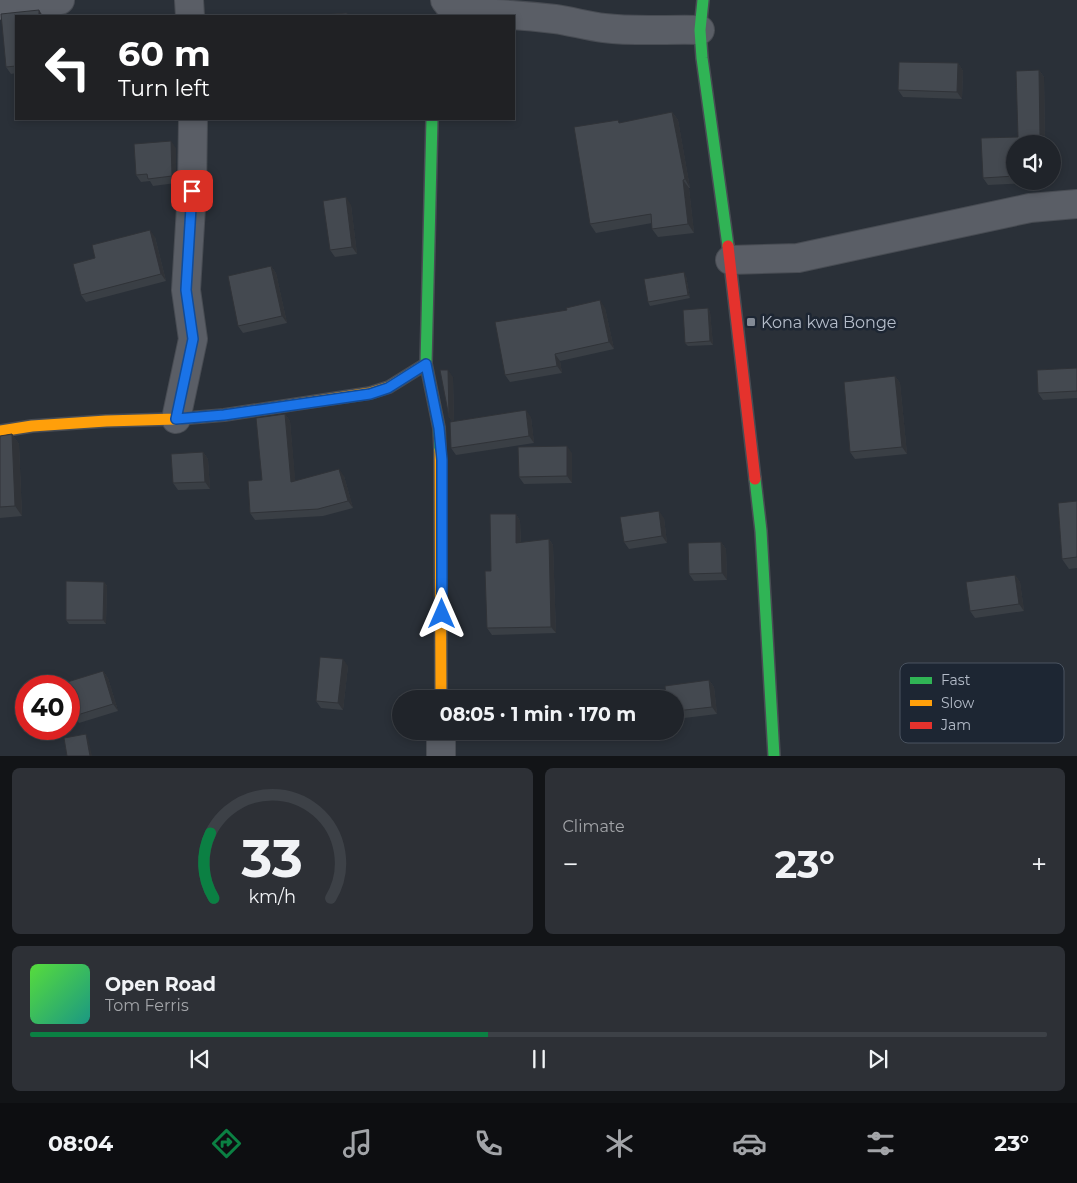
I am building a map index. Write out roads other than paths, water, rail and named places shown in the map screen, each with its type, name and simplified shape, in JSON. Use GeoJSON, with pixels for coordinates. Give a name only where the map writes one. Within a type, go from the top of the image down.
{"type":"FeatureCollection","features":[{"type":"Feature","properties":{"kind":"street"},"geometry":{"type":"LineString","coordinates":[[0,5],[60,0]]}},
{"type":"Feature","properties":{"kind":"street"},"geometry":{"type":"LineString","coordinates":[[189,0],[190,15]]}},
{"type":"Feature","properties":{"kind":"street"},"geometry":{"type":"LineString","coordinates":[[434,0],[434,15]]}},
{"type":"Feature","properties":{"kind":"street"},"geometry":{"type":"LineString","coordinates":[[445,0],[455,13],[519,15],[556,19],[604,28],[700,30]]}},
{"type":"Feature","properties":{"kind":"street"},"geometry":{"type":"LineString","coordinates":[[703,0],[700,30],[702,58],[730,260],[761,531],[774,756]]}},
{"type":"Feature","properties":{"kind":"street"},"geometry":{"type":"LineString","coordinates":[[176,419],[193,339],[186,290],[192,191],[193,120]]}},
{"type":"Feature","properties":{"kind":"street"},"geometry":{"type":"LineString","coordinates":[[432,120],[426,364],[439,428],[442,460],[441,690]]}},
{"type":"Feature","properties":{"kind":"street"},"geometry":{"type":"LineString","coordinates":[[730,260],[798,258],[1030,208],[1077,204]]}},
{"type":"Feature","properties":{"kind":"street"},"geometry":{"type":"LineString","coordinates":[[0,431],[40,425],[224,415],[370,394],[388,388],[426,364]]}},
{"type":"Feature","properties":{"kind":"street"},"geometry":{"type":"LineString","coordinates":[[441,740],[441,756]]}},
{"type":"Feature","properties":{"kind":"place","name":"Kona kwa Bonge"},"geometry":{"type":"Point","coordinates":[751,322]}}]}
